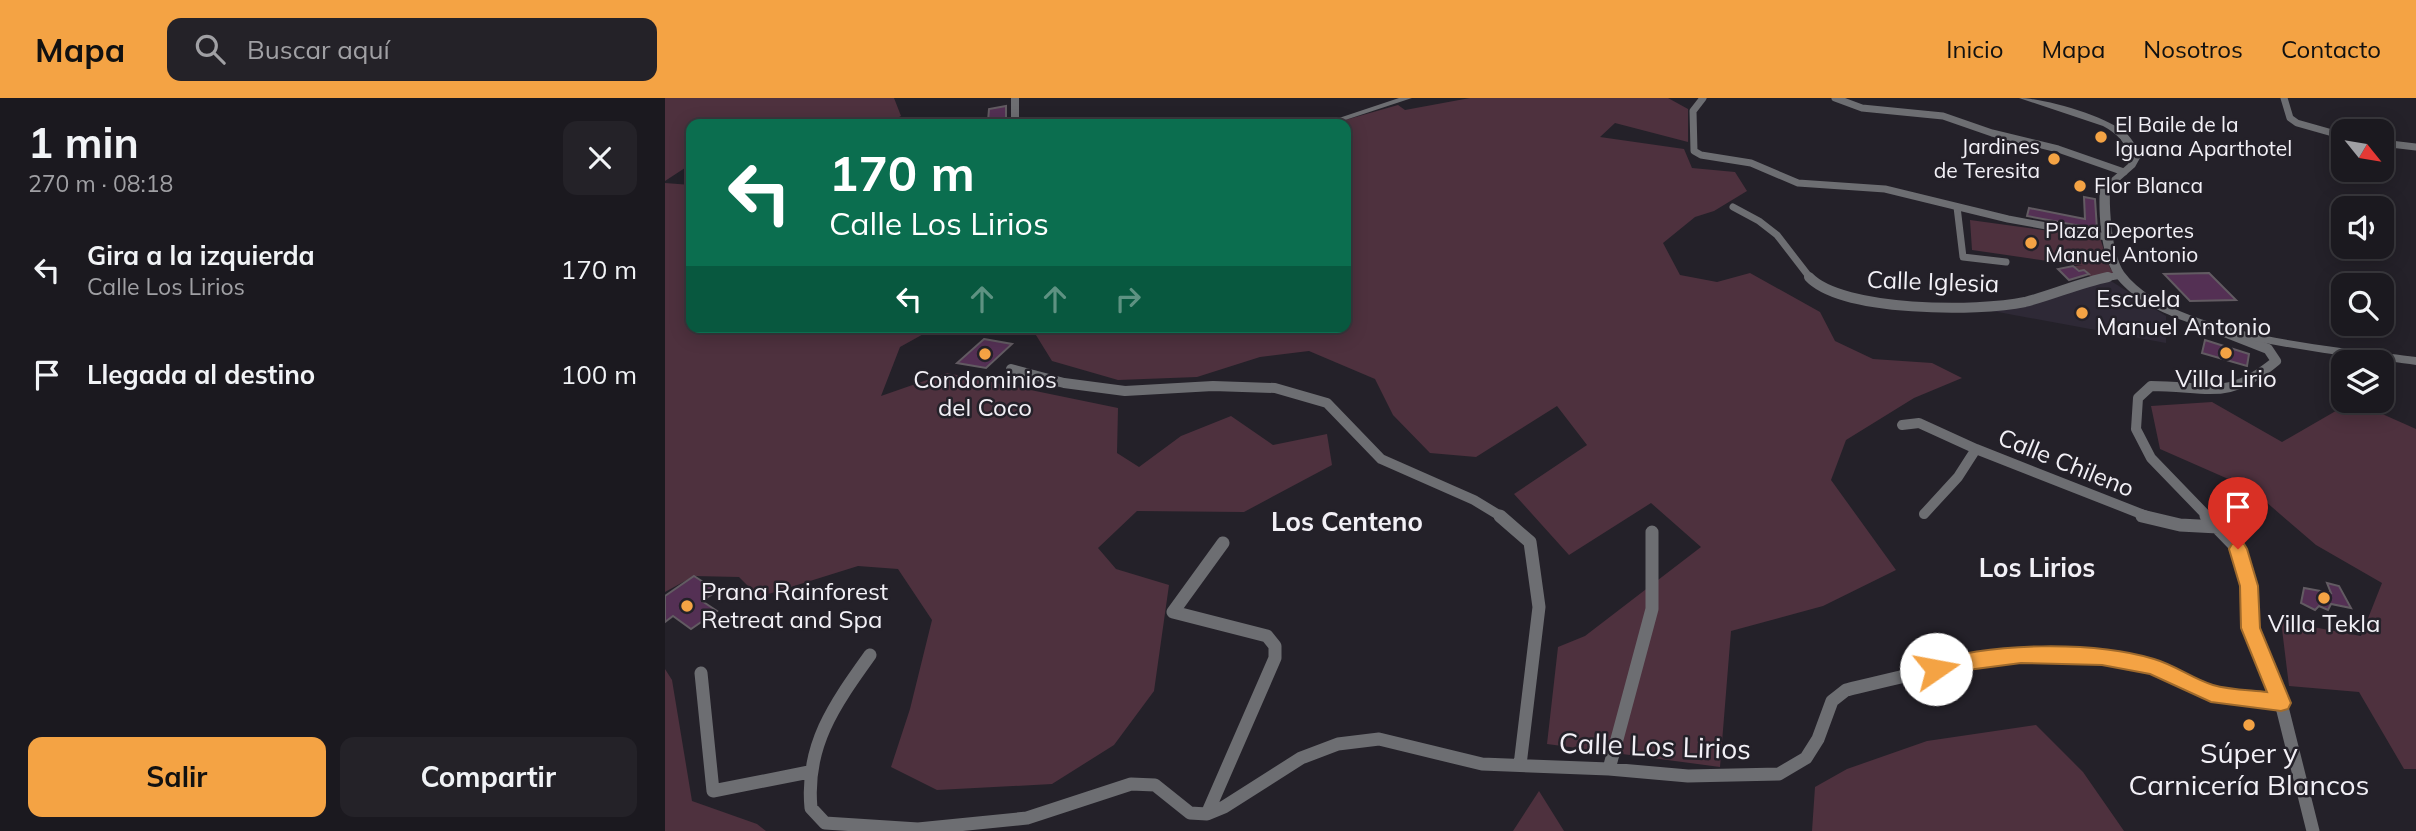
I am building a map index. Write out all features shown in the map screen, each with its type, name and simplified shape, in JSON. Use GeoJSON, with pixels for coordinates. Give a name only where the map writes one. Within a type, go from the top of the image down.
{"type":"FeatureCollection","features":[{"type":"Feature","properties":{"kind":"street"},"geometry":{"type":"LineString","coordinates":[[1015,98],[1015,119]]}},
{"type":"Feature","properties":{"kind":"street"},"geometry":{"type":"LineString","coordinates":[[1341,119],[1408,98]]}},
{"type":"Feature","properties":{"kind":"street"},"geometry":{"type":"LineString","coordinates":[[1703,98],[1693,110],[1694,151],[1701,155],[1751,163],[1798,183],[1885,189],[1957,207],[2106,237]]}},
{"type":"Feature","properties":{"kind":"street"},"geometry":{"type":"LineString","coordinates":[[1835,98],[1861,108],[1943,116],[1992,133],[2058,149],[2124,172]]}},
{"type":"Feature","properties":{"kind":"street"},"geometry":{"type":"LineString","coordinates":[[2023,98],[2095,121],[2119,132],[2132,146],[2135,158],[2124,172],[2105,188],[2106,237],[2111,257],[2121,275],[2144,295],[2175,313],[2268,349],[2276,361],[2228,392],[2170,385],[2151,386],[2138,398],[2136,429],[2151,458],[2238,549],[2247,570],[2251,628],[2281,703],[2313,831]]}},
{"type":"Feature","properties":{"kind":"street"},"geometry":{"type":"LineString","coordinates":[[2284,98],[2290,118],[2297,123],[2331,133]]}},
{"type":"Feature","properties":{"kind":"street"},"geometry":{"type":"LineString","coordinates":[[2394,144],[2416,147]]}},
{"type":"Feature","properties":{"kind":"street","name":"Calle Iglesia"},"geometry":{"type":"LineString","coordinates":[[1733,207],[1763,224],[1781,240],[1805,276],[1827,291],[1853,298],[1915,305],[1983,307],[2023,302],[2076,284],[2121,275]]}},
{"type":"Feature","properties":{"kind":"street"},"geometry":{"type":"LineString","coordinates":[[1957,207],[1963,257],[2006,262]]}},
{"type":"Feature","properties":{"kind":"street"},"geometry":{"type":"LineString","coordinates":[[2217,329],[2416,362]]}},
{"type":"Feature","properties":{"kind":"street"},"geometry":{"type":"LineString","coordinates":[[1011,369],[1064,383],[1125,391],[1213,386],[1275,388],[1327,404],[1381,458],[1474,500],[1510,522],[1530,542],[1539,607],[1520,765]]}},
{"type":"Feature","properties":{"kind":"street","name":"Calle Chileno"},"geometry":{"type":"LineString","coordinates":[[1902,425],[1919,422],[1976,449],[2139,515],[2180,526],[2218,527]]}},
{"type":"Feature","properties":{"kind":"street"},"geometry":{"type":"LineString","coordinates":[[1924,514],[1958,477],[1976,449]]}},
{"type":"Feature","properties":{"kind":"street"},"geometry":{"type":"LineString","coordinates":[[1609,769],[1652,609],[1652,532]]}},
{"type":"Feature","properties":{"kind":"street"},"geometry":{"type":"LineString","coordinates":[[870,655],[836,702],[822,733],[810,772],[811,808],[825,822],[918,829],[1027,818],[1131,784],[1155,785],[1190,813],[1207,814],[1275,658],[1275,646],[1267,636],[1173,612],[1223,543]]}},
{"type":"Feature","properties":{"kind":"street","name":"Calle Los Lirios"},"geometry":{"type":"LineString","coordinates":[[1207,814],[1224,807],[1301,758],[1338,744],[1361,740],[1379,739],[1482,764],[1609,769],[1688,776],[1779,774],[1806,758],[1818,739],[1832,701],[1846,690],[1960,663],[2021,655],[2102,657],[2132,661],[2153,666],[2211,694],[2281,703]]}},
{"type":"Feature","properties":{"kind":"street"},"geometry":{"type":"LineString","coordinates":[[701,673],[713,791],[810,772]]}},
{"type":"Feature","properties":{"kind":"shaded area"},"geometry":{"type":"Polygon","coordinates":[[[665,98],[894,98],[901,116],[895,119],[686,119],[686,167],[665,181],[665,98]]]}},
{"type":"Feature","properties":{"kind":"shaded area"},"geometry":{"type":"Polygon","coordinates":[[[1470,98],[1668,98],[1688,109],[1688,142],[1615,123],[1600,137],[1684,149],[1692,168],[1735,172],[1747,191],[1714,211],[1695,217],[1663,243],[1680,275],[1717,282],[1750,273],[1820,312],[1835,341],[1873,359],[1932,363],[1962,378],[1914,398],[1846,440],[1831,480],[1896,570],[1823,606],[1731,631],[1720,767],[1547,744],[1558,647],[1585,636],[1701,547],[1651,503],[1569,555],[1514,494],[1587,445],[1557,406],[1476,457],[1430,453],[1393,415],[1375,379],[1309,351],[1260,357],[1197,377],[1118,380],[1052,361],[1035,333],[1351,333],[1351,119],[1349,119],[1398,105],[1405,110],[1470,98]]]}},
{"type":"Feature","properties":{"kind":"shaded area"},"geometry":{"type":"Polygon","coordinates":[[[665,183],[686,185],[686,333],[925,333],[900,347],[881,396],[947,373],[1118,408],[1117,453],[1139,467],[1181,436],[1231,416],[1273,445],[1327,434],[1332,465],[1244,512],[1137,511],[1098,548],[1116,569],[1169,585],[1154,691],[1114,745],[1052,784],[937,790],[891,767],[910,709],[932,620],[898,569],[858,566],[759,597],[739,577],[694,576],[665,592],[665,183]]]}},
{"type":"Feature","properties":{"kind":"shaded area","name":"Plaza Deportes Manuel Antonio"},"geometry":{"type":"Polygon","coordinates":[[[1970,220],[2100,238],[2110,268],[2115,274],[2095,279],[2073,266],[2083,266],[1972,250],[1970,220]]]}},
{"type":"Feature","properties":{"kind":"shaded area","name":"Escuela Manuel Antonio"},"geometry":{"type":"Polygon","coordinates":[[[2111,281],[2166,316],[2166,343],[1987,310],[2111,281]]]}},
{"type":"Feature","properties":{"kind":"shaded area"},"geometry":{"type":"Polygon","coordinates":[[[2212,402],[2282,442],[2332,413],[2380,413],[2416,429],[2416,769],[2404,769],[2359,692],[2289,686],[2281,621],[2361,636],[2382,583],[2316,545],[2251,489],[2160,449],[2151,406],[2212,402]]]}},
{"type":"Feature","properties":{"kind":"shaded area"},"geometry":{"type":"Polygon","coordinates":[[[665,669],[672,680],[692,801],[757,824],[766,831],[665,831],[665,669]]]}},
{"type":"Feature","properties":{"kind":"shaded area"},"geometry":{"type":"Polygon","coordinates":[[[2036,725],[2083,772],[2124,831],[1812,831],[1815,787],[1847,769],[1927,741],[2036,725]]]}},
{"type":"Feature","properties":{"kind":"shaded area"},"geometry":{"type":"Polygon","coordinates":[[[1539,791],[1564,831],[1513,831],[1539,791]]]}},
{"type":"Feature","properties":{"kind":"building"},"geometry":{"type":"Polygon","coordinates":[[[1006,106],[1006,119],[988,119],[989,109],[1006,106]]]}},
{"type":"Feature","properties":{"kind":"building"},"geometry":{"type":"Polygon","coordinates":[[[2084,197],[2095,199],[2097,229],[2027,216],[2029,208],[2085,219],[2084,197]]]}},
{"type":"Feature","properties":{"kind":"building"},"geometry":{"type":"Polygon","coordinates":[[[2073,266],[2089,274],[2069,280],[2058,269],[2073,266]]]}},
{"type":"Feature","properties":{"kind":"building"},"geometry":{"type":"Polygon","coordinates":[[[2209,273],[2236,300],[2190,301],[2164,274],[2209,273]]]}},
{"type":"Feature","properties":{"kind":"building","name":"Condominios del Coco"},"geometry":{"type":"Polygon","coordinates":[[[984,339],[1012,344],[986,368],[957,363],[984,339]]]}},
{"type":"Feature","properties":{"kind":"building","name":"Villa Lirio"},"geometry":{"type":"Polygon","coordinates":[[[2205,340],[2249,354],[2247,366],[2202,353],[2205,340]]]}},
{"type":"Feature","properties":{"kind":"building","name":"Prana Rainforest Retreat and Spa"},"geometry":{"type":"Polygon","coordinates":[[[694,576],[717,591],[702,601],[717,611],[691,629],[673,616],[665,622],[665,596],[694,576]]]}},
{"type":"Feature","properties":{"kind":"building","name":"Villa Tekla"},"geometry":{"type":"Polygon","coordinates":[[[2327,583],[2339,586],[2351,608],[2331,604],[2328,610],[2319,606],[2315,610],[2301,603],[2304,588],[2331,593],[2327,583]]]}},
{"type":"Feature","properties":{"kind":"place","name":"El Baile de la Iguana Aparthotel"},"geometry":{"type":"Point","coordinates":[2101,137]}},
{"type":"Feature","properties":{"kind":"place","name":"Jardines de Teresita"},"geometry":{"type":"Point","coordinates":[2054,159]}},
{"type":"Feature","properties":{"kind":"place","name":"Flor Blanca"},"geometry":{"type":"Point","coordinates":[2080,186]}},
{"type":"Feature","properties":{"kind":"place","name":"Plaza Deportes Manuel Antonio"},"geometry":{"type":"Point","coordinates":[2031,243]}},
{"type":"Feature","properties":{"kind":"place","name":"Escuela Manuel Antonio"},"geometry":{"type":"Point","coordinates":[2082,313]}},
{"type":"Feature","properties":{"kind":"place","name":"Villa Lirio"},"geometry":{"type":"Point","coordinates":[2226,353]}},
{"type":"Feature","properties":{"kind":"place","name":"Condominios del Coco"},"geometry":{"type":"Point","coordinates":[985,354]}},
{"type":"Feature","properties":{"kind":"place","name":"Villa Tekla"},"geometry":{"type":"Point","coordinates":[2324,598]}},
{"type":"Feature","properties":{"kind":"place","name":"Prana Rainforest Retreat and Spa"},"geometry":{"type":"Point","coordinates":[687,606]}},
{"type":"Feature","properties":{"kind":"place","name":"Súper y Carnicería Blancos"},"geometry":{"type":"Point","coordinates":[2249,725]}},
{"type":"Feature","properties":{"kind":"district","name":"Los Centeno"},"geometry":{"type":"Point","coordinates":[1347,522]}},
{"type":"Feature","properties":{"kind":"district","name":"Los Lirios"},"geometry":{"type":"Point","coordinates":[2037,568]}},
{"type":"Feature","properties":{"kind":"route"},"geometry":{"type":"LineString","coordinates":[[1936,669],[2021,655],[2102,657],[2153,666],[2211,694],[2281,703],[2251,628],[2247,570],[2238,549]]}}]}
